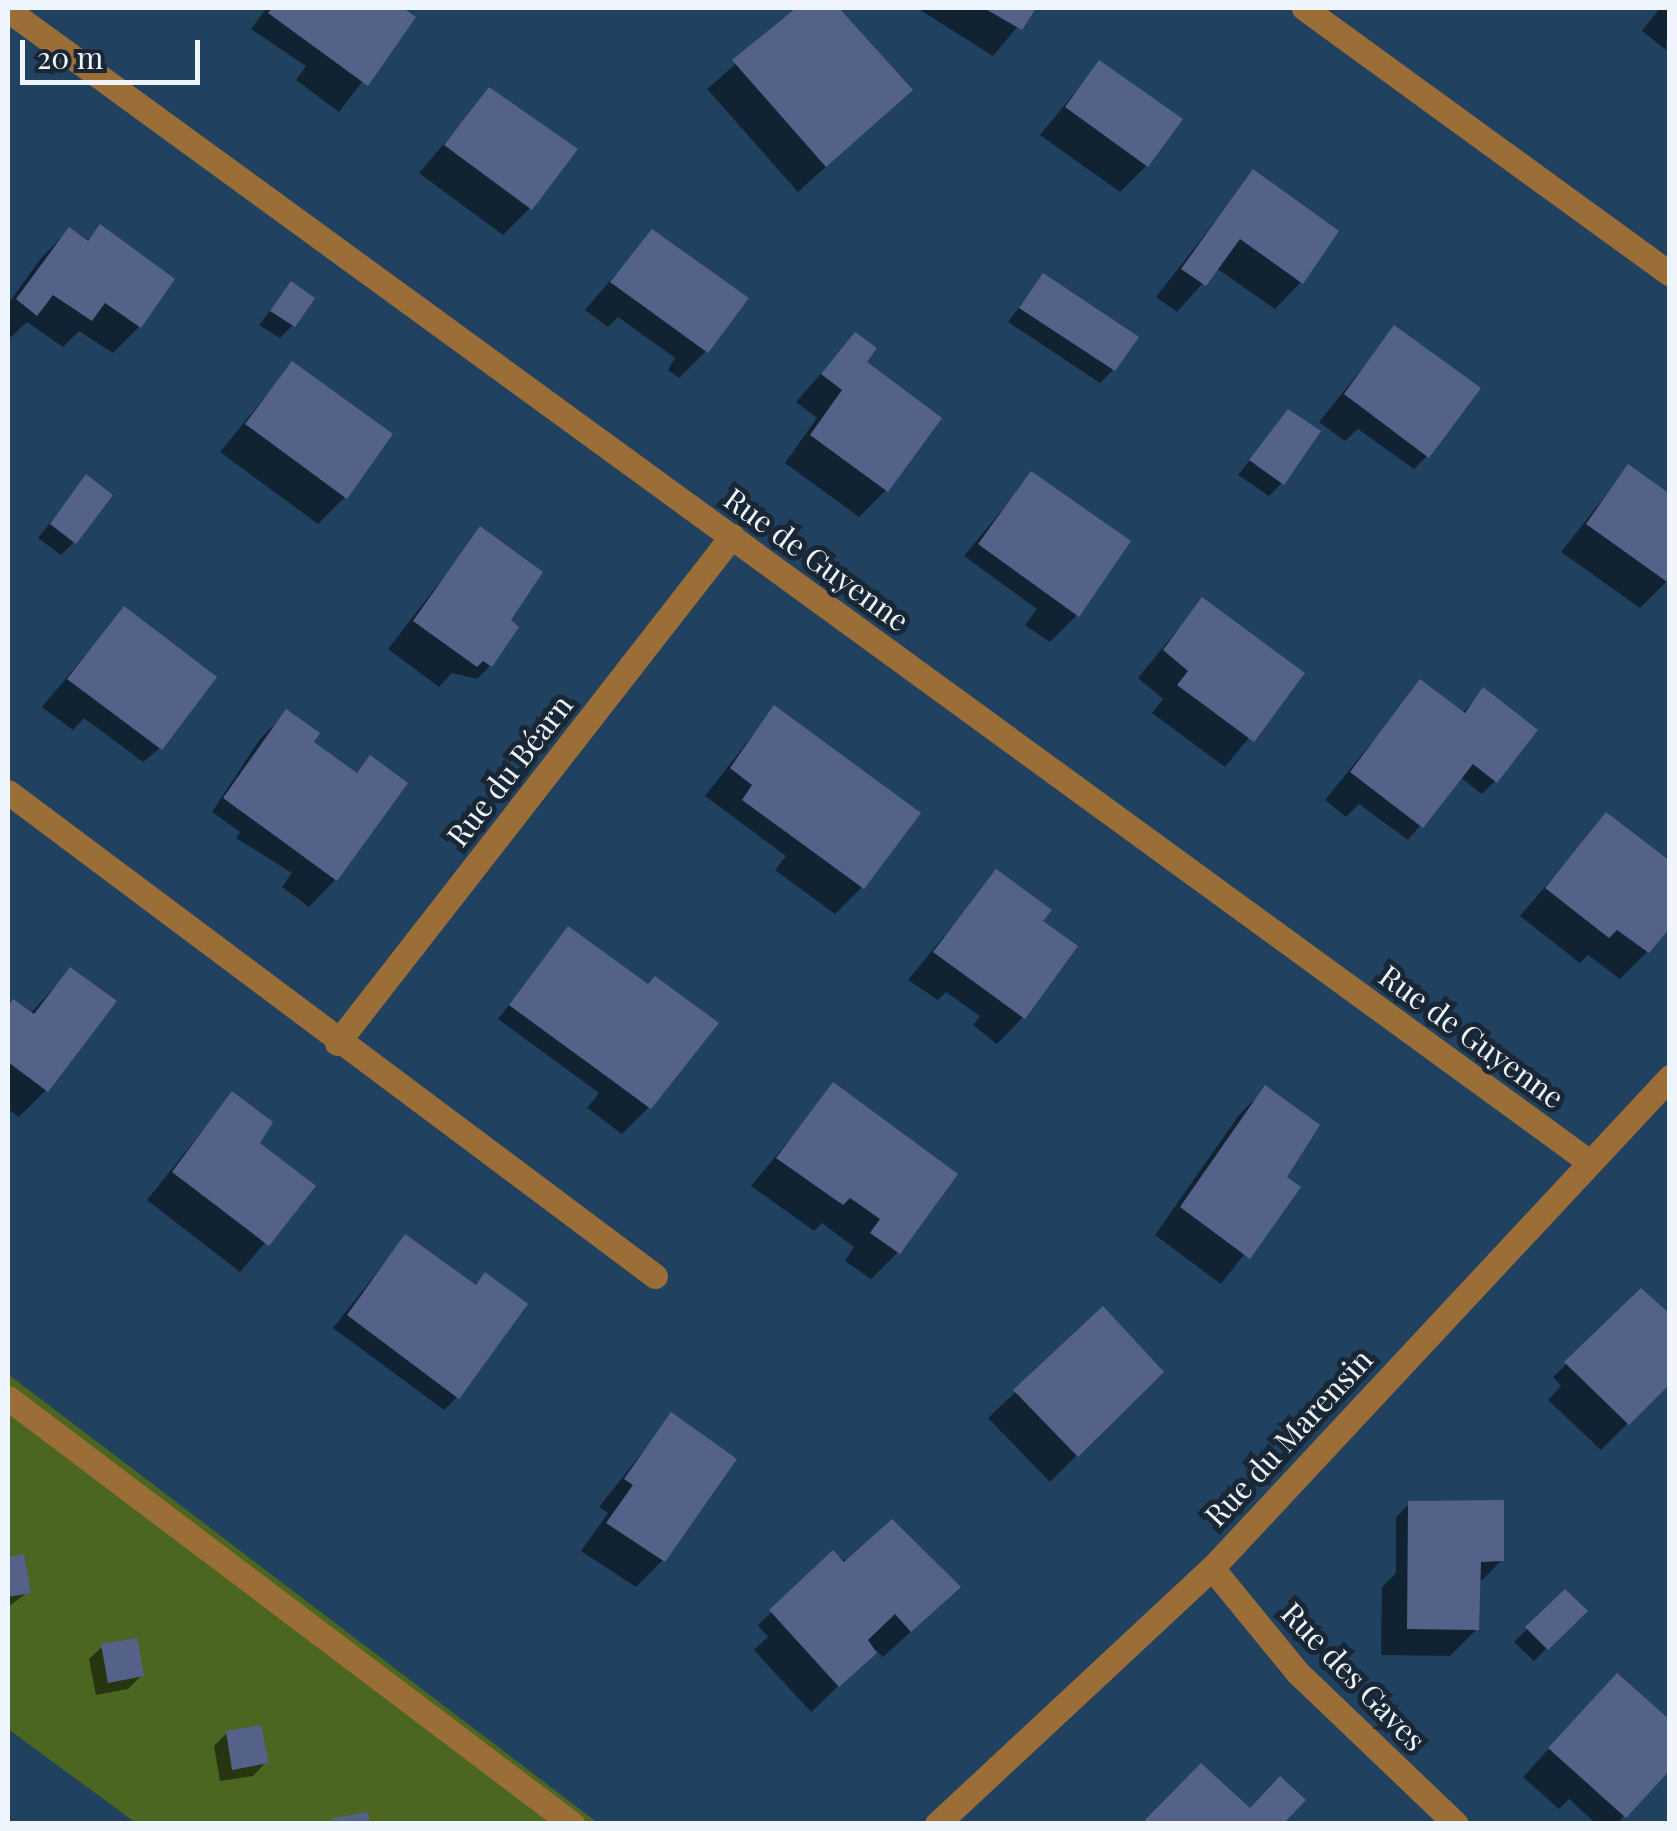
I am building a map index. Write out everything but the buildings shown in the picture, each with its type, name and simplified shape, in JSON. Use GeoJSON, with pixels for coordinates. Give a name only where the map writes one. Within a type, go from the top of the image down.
{"type":"FeatureCollection","features":[{"type":"Feature","properties":{"kind":"street"},"geometry":{"type":"LineString","coordinates":[[1304,8],[1670,274]]}},
{"type":"Feature","properties":{"kind":"street","name":"Rue de Guyenne"},"geometry":{"type":"LineString","coordinates":[[8,10],[1588,1160]]}},
{"type":"Feature","properties":{"kind":"street","name":"Rue du Béarn"},"geometry":{"type":"LineString","coordinates":[[337,1044],[732,536]]}},
{"type":"Feature","properties":{"kind":"street"},"geometry":{"type":"LineString","coordinates":[[8,792],[337,1044],[655,1276]]}},
{"type":"Feature","properties":{"kind":"street","name":"Rue du Marensin"},"geometry":{"type":"LineString","coordinates":[[937,1824],[1212,1568],[1588,1160],[1670,1077]]}},
{"type":"Feature","properties":{"kind":"street"},"geometry":{"type":"LineString","coordinates":[[8,1398],[572,1824]]}},
{"type":"Feature","properties":{"kind":"street","name":"Rue des Gaves"},"geometry":{"type":"LineString","coordinates":[[1212,1568],[1298,1672],[1456,1824]]}},
{"type":"Feature","properties":{"kind":"green space"},"geometry":{"type":"Polygon","coordinates":[[[8,1374],[598,1823],[136,1823],[8,1729],[8,1374]]]}}]}
